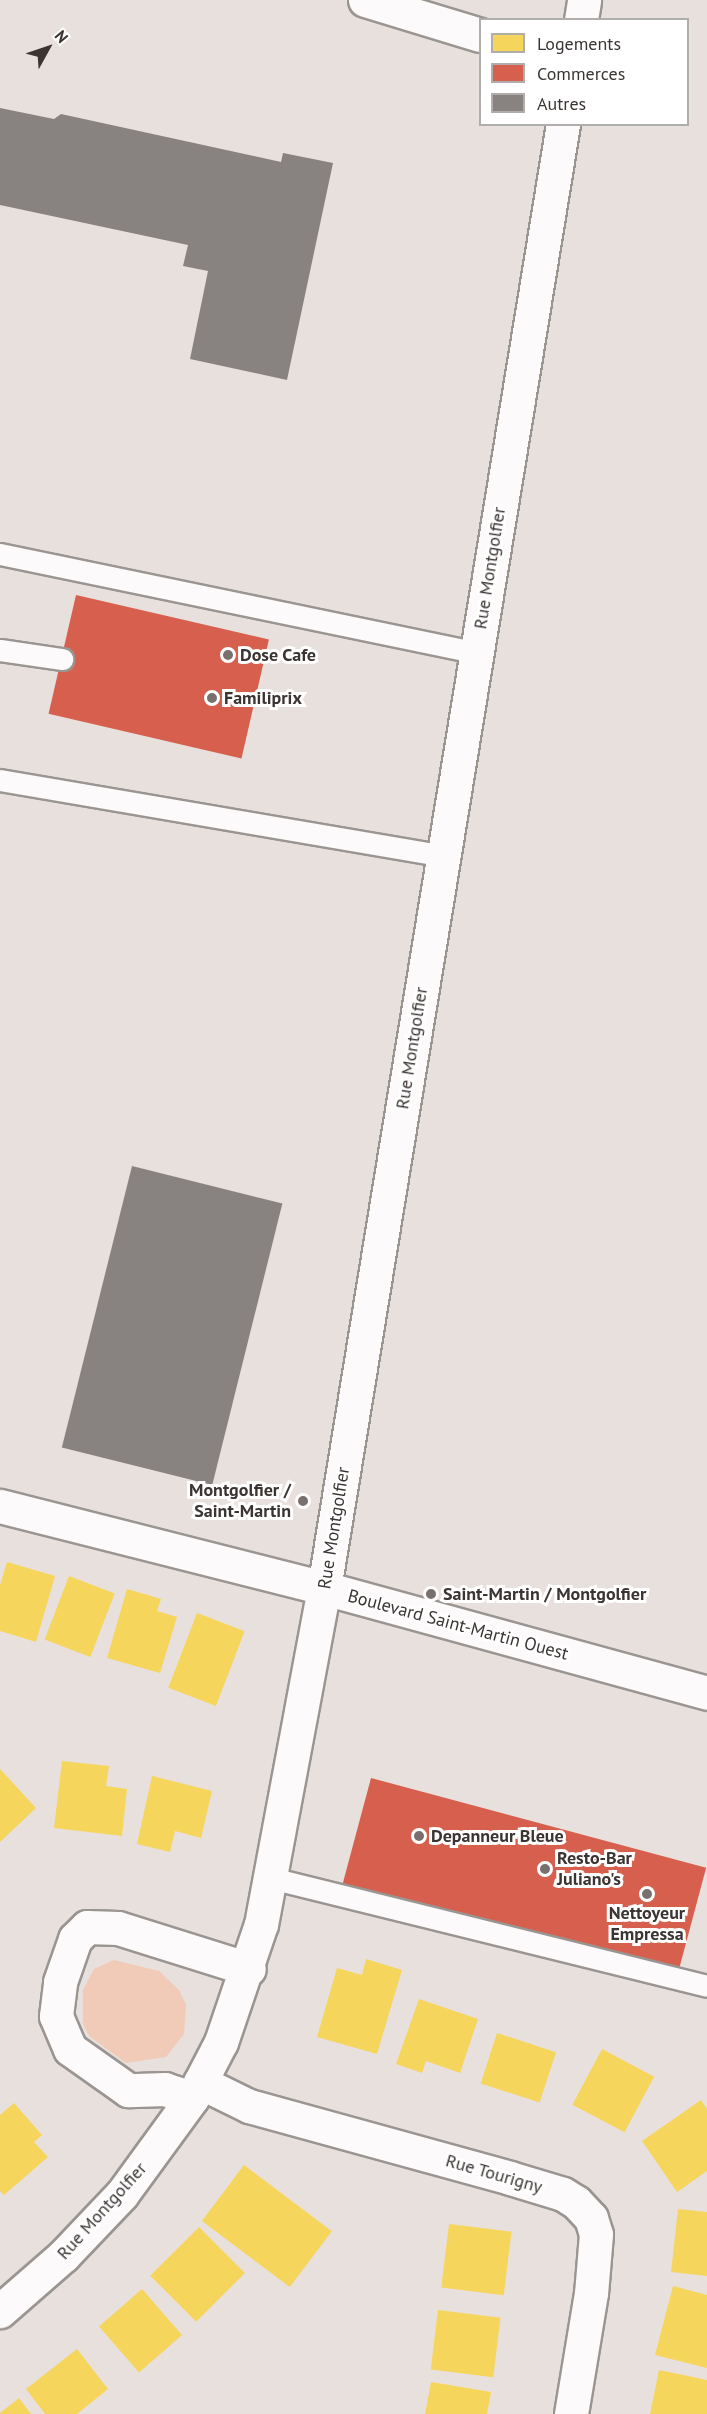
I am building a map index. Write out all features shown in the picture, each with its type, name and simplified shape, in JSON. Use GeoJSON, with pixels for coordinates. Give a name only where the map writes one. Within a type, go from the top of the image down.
{"type":"FeatureCollection","features":[{"type":"Feature","properties":{"kind":"street"},"geometry":{"type":"LineString","coordinates":[[365,0],[479,35]]}},
{"type":"Feature","properties":{"kind":"street"},"geometry":{"type":"LineString","coordinates":[[581,18],[584,0]]}},
{"type":"Feature","properties":{"kind":"street","name":"Rue Montgolfier"},"geometry":{"type":"LineString","coordinates":[[0,2311],[96,2223],[148,2160],[196,2090],[221,2042],[249,1970],[271,1878],[324,1588],[563,126]]}},
{"type":"Feature","properties":{"kind":"street","name":"Boulevard Saint-Martin Ouest"},"geometry":{"type":"LineString","coordinates":[[0,1506],[324,1588],[707,1693]]}},
{"type":"Feature","properties":{"kind":"street"},"geometry":{"type":"LineString","coordinates":[[196,2090],[128,2090],[70,2049],[56,2016],[60,1982],[75,1939],[87,1927],[118,1928],[249,1970]]}},
{"type":"Feature","properties":{"kind":"street","name":"Rue Tourigny"},"geometry":{"type":"LineString","coordinates":[[196,2090],[510,2178],[563,2194],[576,2202],[591,2218],[596,2234],[591,2293],[571,2414]]}},
{"type":"Feature","properties":{"kind":"lane"},"geometry":{"type":"LineString","coordinates":[[0,554],[476,653]]}},
{"type":"Feature","properties":{"kind":"lane"},"geometry":{"type":"LineString","coordinates":[[0,650],[62,660]]}},
{"type":"Feature","properties":{"kind":"lane"},"geometry":{"type":"LineString","coordinates":[[0,780],[443,856]]}},
{"type":"Feature","properties":{"kind":"lane"},"geometry":{"type":"LineString","coordinates":[[271,1878],[707,1986]]}},
{"type":"Feature","properties":{"kind":"shaded area"},"geometry":{"type":"Polygon","coordinates":[[[114,1960],[159,1971],[179,1990],[186,2005],[184,2034],[166,2057],[126,2063],[89,2036],[83,2024],[83,1990],[94,1969],[114,1960]]]}},
{"type":"Feature","properties":{"kind":"building: Logements"},"geometry":{"type":"Polygon","coordinates":[[[7,1562],[55,1576],[36,1642],[0,1631],[0,1585],[7,1562]]]}},
{"type":"Feature","properties":{"kind":"building: Logements"},"geometry":{"type":"Polygon","coordinates":[[[69,1576],[115,1594],[90,1657],[45,1639],[69,1576]]]}},
{"type":"Feature","properties":{"kind":"building: Logements"},"geometry":{"type":"Polygon","coordinates":[[[127,1589],[161,1599],[157,1611],[177,1617],[160,1673],[107,1658],[127,1589]]]}},
{"type":"Feature","properties":{"kind":"building: Logements"},"geometry":{"type":"Polygon","coordinates":[[[197,1613],[245,1631],[216,1706],[168,1688],[197,1613]]]}},
{"type":"Feature","properties":{"kind":"building: Logements"},"geometry":{"type":"Polygon","coordinates":[[[62,1761],[109,1766],[106,1786],[127,1789],[122,1836],[54,1828],[62,1761]]]}},
{"type":"Feature","properties":{"kind":"building: Logements"},"geometry":{"type":"Polygon","coordinates":[[[0,1769],[36,1808],[0,1842],[0,1769]]]}},
{"type":"Feature","properties":{"kind":"building: Logements"},"geometry":{"type":"Polygon","coordinates":[[[152,1776],[212,1791],[201,1838],[175,1831],[170,1852],[137,1844],[152,1776]]]}},
{"type":"Feature","properties":{"kind":"building: Logements"},"geometry":{"type":"Polygon","coordinates":[[[366,1959],[402,1970],[377,2054],[317,2037],[337,1968],[362,1975],[366,1959]]]}},
{"type":"Feature","properties":{"kind":"building: Logements"},"geometry":{"type":"Polygon","coordinates":[[[419,1999],[478,2019],[460,2073],[426,2061],[422,2073],[396,2064],[419,1999]]]}},
{"type":"Feature","properties":{"kind":"building: Logements"},"geometry":{"type":"Polygon","coordinates":[[[497,2033],[556,2052],[540,2103],[481,2083],[497,2033]]]}},
{"type":"Feature","properties":{"kind":"building: Logements"},"geometry":{"type":"Polygon","coordinates":[[[602,2049],[654,2077],[625,2132],[572,2105],[602,2049]]]}},
{"type":"Feature","properties":{"kind":"building: Logements"},"geometry":{"type":"Polygon","coordinates":[[[701,2100],[707,2109],[707,2171],[677,2192],[642,2141],[701,2100]]]}},
{"type":"Feature","properties":{"kind":"building: Logements"},"geometry":{"type":"Polygon","coordinates":[[[14,2103],[42,2135],[34,2142],[48,2157],[4,2195],[0,2191],[0,2115],[14,2103]]]}},
{"type":"Feature","properties":{"kind":"building: Logements"},"geometry":{"type":"Polygon","coordinates":[[[244,2165],[332,2231],[290,2287],[202,2221],[244,2165]]]}},
{"type":"Feature","properties":{"kind":"building: Logements"},"geometry":{"type":"Polygon","coordinates":[[[678,2209],[707,2212],[707,2276],[671,2272],[678,2209]]]}},
{"type":"Feature","properties":{"kind":"building: Logements"},"geometry":{"type":"Polygon","coordinates":[[[449,2224],[512,2232],[504,2295],[441,2288],[449,2224]]]}},
{"type":"Feature","properties":{"kind":"building: Logements"},"geometry":{"type":"Polygon","coordinates":[[[199,2227],[245,2273],[196,2322],[150,2276],[199,2227]]]}},
{"type":"Feature","properties":{"kind":"building: Logements"},"geometry":{"type":"Polygon","coordinates":[[[673,2286],[707,2295],[707,2368],[655,2355],[673,2286]]]}},
{"type":"Feature","properties":{"kind":"building: Logements"},"geometry":{"type":"Polygon","coordinates":[[[142,2289],[182,2335],[139,2372],[99,2326],[142,2289]]]}},
{"type":"Feature","properties":{"kind":"building: Logements"},"geometry":{"type":"Polygon","coordinates":[[[438,2310],[501,2318],[493,2377],[431,2370],[438,2310]]]}},
{"type":"Feature","properties":{"kind":"building: Logements"},"geometry":{"type":"Polygon","coordinates":[[[77,2349],[108,2389],[77,2414],[45,2414],[26,2389],[77,2349]]]}},
{"type":"Feature","properties":{"kind":"building: Logements"},"geometry":{"type":"Polygon","coordinates":[[[659,2370],[707,2380],[707,2414],[650,2414],[659,2370]]]}},
{"type":"Feature","properties":{"kind":"building: Logements"},"geometry":{"type":"Polygon","coordinates":[[[431,2382],[491,2392],[487,2414],[425,2414],[431,2382]]]}},
{"type":"Feature","properties":{"kind":"building: Logements"},"geometry":{"type":"Polygon","coordinates":[[[19,2398],[31,2414],[0,2414],[0,2413],[19,2398]]]}},
{"type":"Feature","properties":{"kind":"building: Commerces"},"geometry":{"type":"Polygon","coordinates":[[[76,595],[269,640],[241,758],[49,714],[76,595]]]}},
{"type":"Feature","properties":{"kind":"building: Commerces"},"geometry":{"type":"Polygon","coordinates":[[[371,1778],[706,1868],[677,1976],[342,1886],[371,1778]]]}},
{"type":"Feature","properties":{"kind":"building: Autres"},"geometry":{"type":"Polygon","coordinates":[[[0,108],[54,119],[61,114],[281,162],[283,153],[333,163],[287,380],[190,359],[208,271],[183,266],[188,245],[0,205],[0,108]]]}},
{"type":"Feature","properties":{"kind":"building: Autres"},"geometry":{"type":"Polygon","coordinates":[[[132,1166],[282,1203],[212,1485],[62,1447],[132,1166]]]}},
{"type":"Feature","properties":{"kind":"place","name":"Dose Cafe"},"geometry":{"type":"Point","coordinates":[228,655]}},
{"type":"Feature","properties":{"kind":"place","name":"Familiprix"},"geometry":{"type":"Point","coordinates":[212,698]}},
{"type":"Feature","properties":{"kind":"place","name":"Montgolfier / Saint-Martin"},"geometry":{"type":"Point","coordinates":[303,1501]}},
{"type":"Feature","properties":{"kind":"place","name":"Saint-Martin / Montgolfier"},"geometry":{"type":"Point","coordinates":[431,1594]}},
{"type":"Feature","properties":{"kind":"place","name":"Depanneur Bleue"},"geometry":{"type":"Point","coordinates":[419,1836]}},
{"type":"Feature","properties":{"kind":"place","name":"Resto-Bar Juliano's"},"geometry":{"type":"Point","coordinates":[545,1869]}},
{"type":"Feature","properties":{"kind":"place","name":"Nettoyeur Empressa"},"geometry":{"type":"Point","coordinates":[647,1894]}}]}
